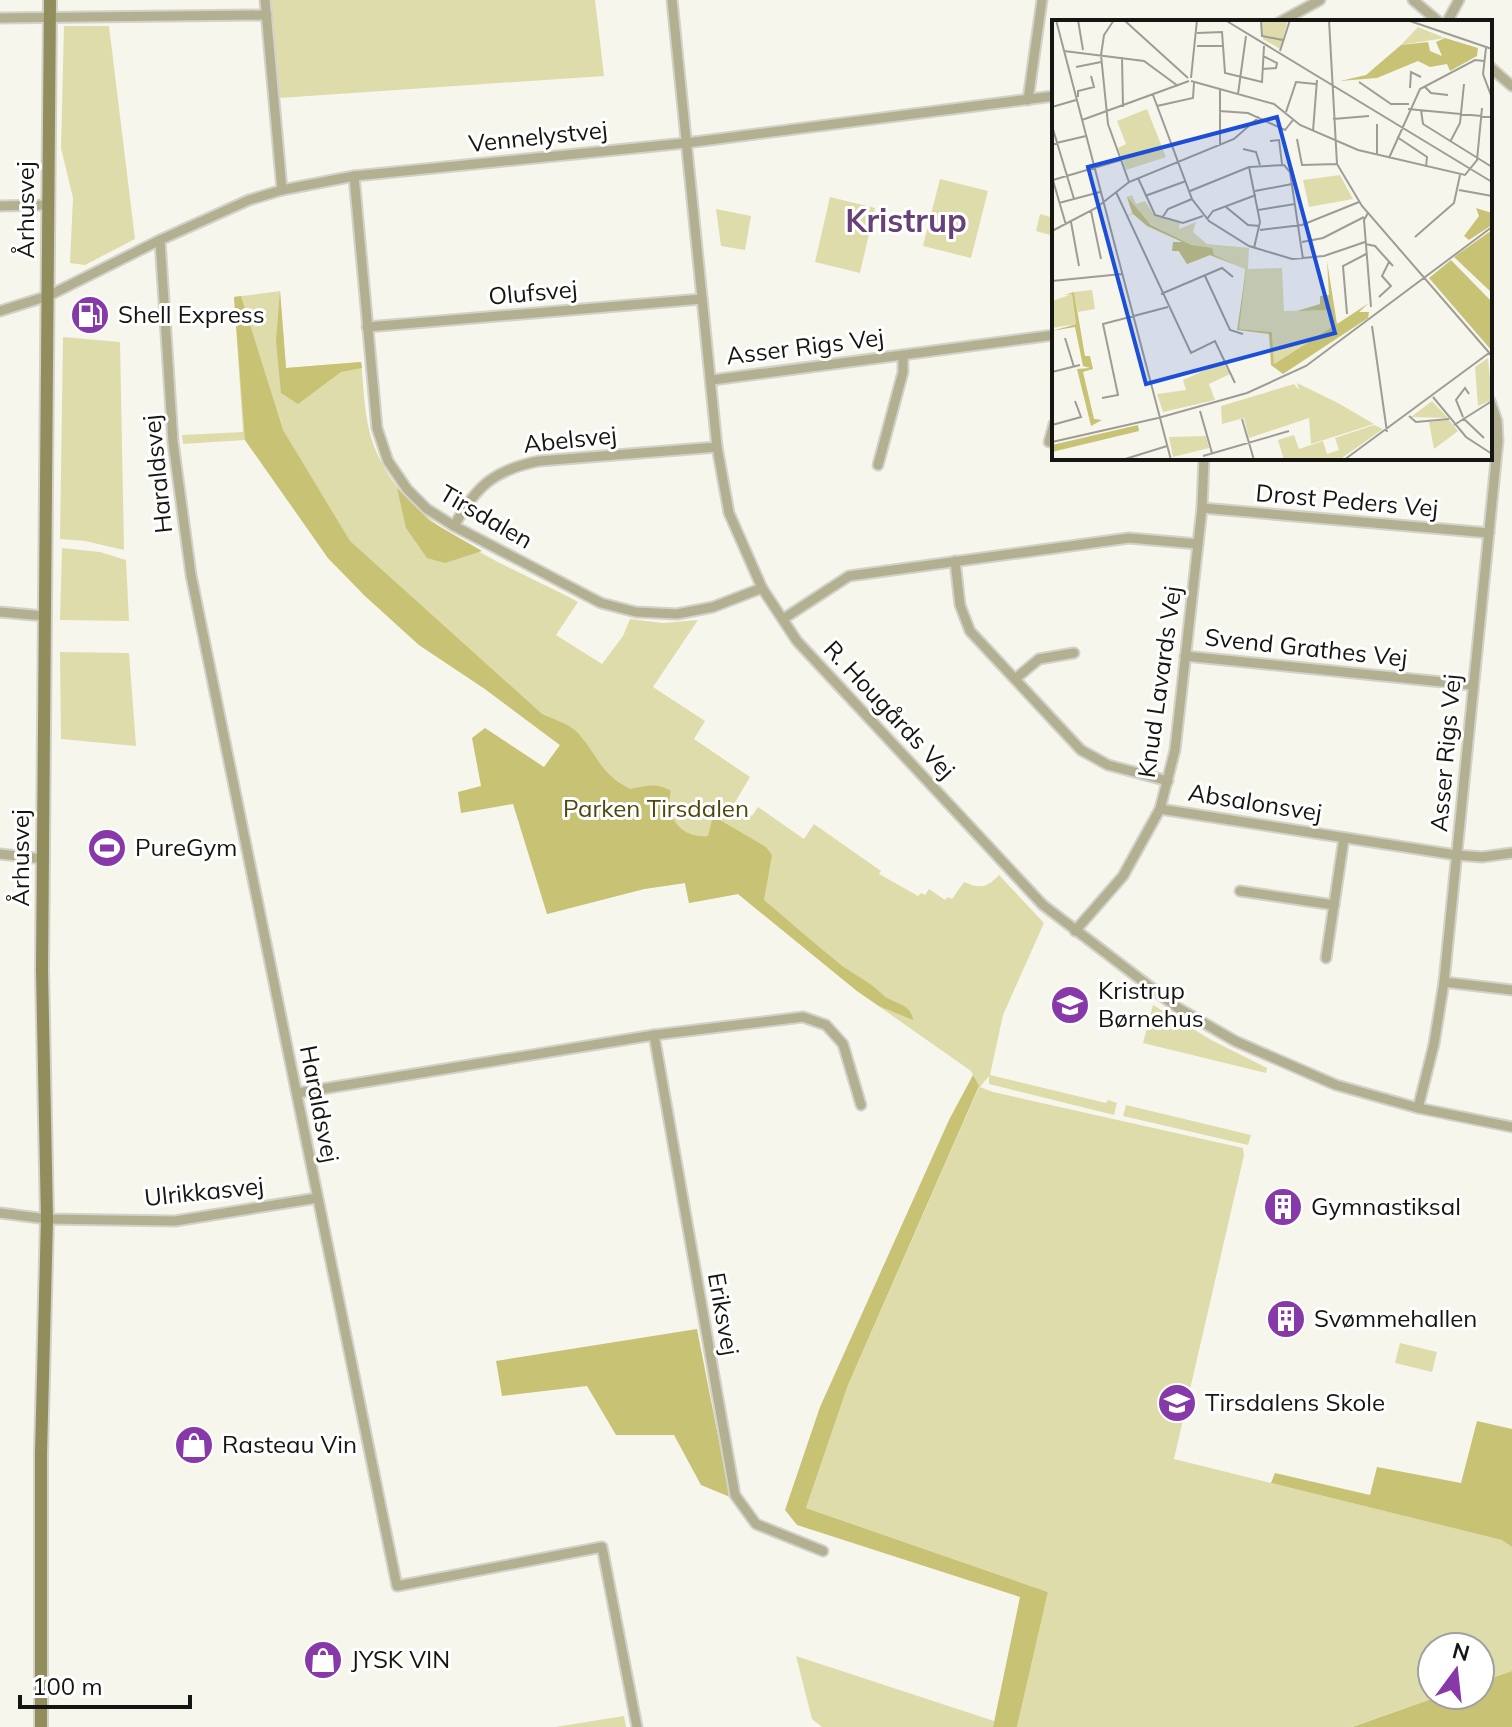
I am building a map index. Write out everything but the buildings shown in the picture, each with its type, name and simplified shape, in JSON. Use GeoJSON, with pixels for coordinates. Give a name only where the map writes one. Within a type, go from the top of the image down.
{"type":"FeatureCollection","features":[{"type":"Feature","properties":{"kind":"main road","name":"Århusvej"},"geometry":{"type":"LineString","coordinates":[[40,1723],[41,1453],[47,1219],[43,859],[50,0]]}},
{"type":"Feature","properties":{"kind":"street"},"geometry":{"type":"LineString","coordinates":[[265,0],[282,190]]}},
{"type":"Feature","properties":{"kind":"street","name":"R. Hougårds Vej"},"geometry":{"type":"LineString","coordinates":[[672,0],[717,447],[729,513],[762,588],[797,641],[1043,905],[1178,1008],[1235,1041],[1336,1085],[1418,1108],[1512,1127]]}},
{"type":"Feature","properties":{"kind":"street"},"geometry":{"type":"LineString","coordinates":[[1028,100],[1042,0]]}},
{"type":"Feature","properties":{"kind":"street"},"geometry":{"type":"LineString","coordinates":[[1284,20],[1320,0]]}},
{"type":"Feature","properties":{"kind":"street"},"geometry":{"type":"LineString","coordinates":[[1413,0],[1437,20]]}},
{"type":"Feature","properties":{"kind":"street"},"geometry":{"type":"LineString","coordinates":[[1448,20],[1459,0]]}},
{"type":"Feature","properties":{"kind":"street"},"geometry":{"type":"LineString","coordinates":[[0,18],[267,15]]}},
{"type":"Feature","properties":{"kind":"street"},"geometry":{"type":"LineString","coordinates":[[1492,69],[1512,86]]}},
{"type":"Feature","properties":{"kind":"street","name":"Vennelystvej"},"geometry":{"type":"LineString","coordinates":[[0,311],[48,296],[160,240],[249,200],[282,190],[354,176],[686,143],[1052,96]]}},
{"type":"Feature","properties":{"kind":"street","name":"Tirsdalen"},"geometry":{"type":"LineString","coordinates":[[354,176],[377,428],[388,461],[407,489],[427,509],[454,526],[601,603],[636,612],[677,614],[713,607],[762,588]]}},
{"type":"Feature","properties":{"kind":"street"},"geometry":{"type":"LineString","coordinates":[[0,206],[48,205]]}},
{"type":"Feature","properties":{"kind":"street","name":"Haraldsvej"},"geometry":{"type":"LineString","coordinates":[[160,240],[173,442],[191,575],[397,1586],[602,1547],[637,1727]]}},
{"type":"Feature","properties":{"kind":"street","name":"Olufsvej"},"geometry":{"type":"LineString","coordinates":[[367,327],[702,299]]}},
{"type":"Feature","properties":{"kind":"street","name":"Asser Rigs Vej"},"geometry":{"type":"LineString","coordinates":[[712,380],[1052,335]]}},
{"type":"Feature","properties":{"kind":"street","name":"Asser Rigs Vej"},"geometry":{"type":"LineString","coordinates":[[878,465],[903,372],[903,355]]}},
{"type":"Feature","properties":{"kind":"street","name":"Asser Rigs Vej"},"geometry":{"type":"LineString","coordinates":[[1418,1108],[1434,1044],[1444,982],[1498,441],[1497,421],[1492,407]]}},
{"type":"Feature","properties":{"kind":"street"},"geometry":{"type":"LineString","coordinates":[[1049,442],[1052,431]]}},
{"type":"Feature","properties":{"kind":"street","name":"Abelsvej"},"geometry":{"type":"LineString","coordinates":[[454,526],[481,486],[515,466],[539,461],[717,447]]}},
{"type":"Feature","properties":{"kind":"street","name":"Knud Lavards Vej"},"geometry":{"type":"LineString","coordinates":[[1075,931],[1123,876],[1160,809],[1168,781],[1175,750],[1202,508],[1204,460]]}},
{"type":"Feature","properties":{"kind":"street","name":"Drost Peders Vej"},"geometry":{"type":"LineString","coordinates":[[1202,508],[1489,533]]}},
{"type":"Feature","properties":{"kind":"street"},"geometry":{"type":"LineString","coordinates":[[783,619],[849,576],[1129,538],[1198,544]]}},
{"type":"Feature","properties":{"kind":"street"},"geometry":{"type":"LineString","coordinates":[[955,561],[960,605],[970,631],[1081,750],[1108,765],[1168,781]]}},
{"type":"Feature","properties":{"kind":"street"},"geometry":{"type":"LineString","coordinates":[[0,612],[44,616]]}},
{"type":"Feature","properties":{"kind":"street"},"geometry":{"type":"LineString","coordinates":[[1015,679],[1039,659],[1074,653]]}},
{"type":"Feature","properties":{"kind":"street","name":"Svend Grathes Vej"},"geometry":{"type":"LineString","coordinates":[[1185,656],[1472,685]]}},
{"type":"Feature","properties":{"kind":"street","name":"Absalonsvej"},"geometry":{"type":"LineString","coordinates":[[1160,809],[1456,855],[1482,857],[1512,853]]}},
{"type":"Feature","properties":{"kind":"street","name":"Absalonsvej"},"geometry":{"type":"LineString","coordinates":[[1326,958],[1344,838]]}},
{"type":"Feature","properties":{"kind":"street"},"geometry":{"type":"LineString","coordinates":[[0,854],[43,859]]}},
{"type":"Feature","properties":{"kind":"street"},"geometry":{"type":"LineString","coordinates":[[1240,891],[1334,905]]}},
{"type":"Feature","properties":{"kind":"street"},"geometry":{"type":"LineString","coordinates":[[1444,982],[1512,990]]}},
{"type":"Feature","properties":{"kind":"street"},"geometry":{"type":"LineString","coordinates":[[297,1093],[654,1035],[803,1017],[826,1025],[843,1044],[861,1105]]}},
{"type":"Feature","properties":{"kind":"street","name":"Eriksvej"},"geometry":{"type":"LineString","coordinates":[[654,1035],[735,1495],[756,1524],[823,1551]]}},
{"type":"Feature","properties":{"kind":"street","name":"Ulrikkasvej"},"geometry":{"type":"LineString","coordinates":[[0,1213],[47,1219],[175,1221],[317,1198]]}},
{"type":"Feature","properties":{"kind":"green space"},"geometry":{"type":"Polygon","coordinates":[[[271,0],[595,0],[604,76],[279,98],[271,0]]]}},
{"type":"Feature","properties":{"kind":"green space"},"geometry":{"type":"Polygon","coordinates":[[[64,26],[109,26],[135,239],[85,265],[70,263],[73,198],[61,148],[64,26]]]}},
{"type":"Feature","properties":{"kind":"green space"},"geometry":{"type":"Polygon","coordinates":[[[940,179],[988,191],[971,258],[923,246],[940,179]]]}},
{"type":"Feature","properties":{"kind":"green space"},"geometry":{"type":"Polygon","coordinates":[[[830,197],[875,208],[860,273],[815,262],[830,197]]]}},
{"type":"Feature","properties":{"kind":"green space"},"geometry":{"type":"Polygon","coordinates":[[[716,209],[751,216],[745,250],[721,246],[716,209]]]}},
{"type":"Feature","properties":{"kind":"green space"},"geometry":{"type":"Polygon","coordinates":[[[1040,214],[1052,217],[1052,235],[1036,231],[1040,214]]]}},
{"type":"Feature","properties":{"kind":"green space","name":"Tirsdalens Skole"},"geometry":{"type":"Polygon","coordinates":[[[280,291],[286,368],[361,362],[368,426],[388,475],[408,500],[460,540],[578,602],[556,635],[602,664],[623,636],[630,619],[663,623],[698,620],[653,687],[705,721],[694,739],[750,777],[734,804],[752,816],[758,807],[804,839],[814,824],[881,871],[879,874],[918,896],[921,893],[925,895],[929,889],[945,900],[948,897],[952,899],[964,882],[983,886],[999,875],[1044,923],[1003,1015],[990,1075],[1106,1103],[1108,1100],[1117,1103],[1114,1115],[989,1084],[989,1076],[980,1087],[1243,1148],[1244,1155],[1174,1459],[1503,1540],[1512,1547],[1512,1671],[1496,1676],[1496,1631],[1416,1631],[1416,1704],[1351,1727],[1017,1727],[1048,1592],[806,1508],[848,1385],[979,1087],[971,1071],[857,991],[738,894],[689,903],[685,883],[644,889],[547,914],[542,893],[589,767],[485,689],[419,645],[364,595],[328,558],[245,440],[183,444],[182,435],[243,432],[234,297],[280,291]]]}},
{"type":"Feature","properties":{"kind":"green space"},"geometry":{"type":"Polygon","coordinates":[[[280,291],[286,368],[361,362],[362,368],[341,372],[298,404],[281,393],[276,341],[280,291]]]}},
{"type":"Feature","properties":{"kind":"green space","name":"Parken Tirsdalen"},"geometry":{"type":"Polygon","coordinates":[[[241,296],[283,430],[350,541],[542,714],[577,732],[612,777],[630,789],[656,786],[671,791],[670,809],[683,830],[708,836],[713,816],[766,847],[772,855],[764,900],[841,965],[886,997],[905,1006],[913,1020],[879,1006],[857,991],[738,894],[689,903],[685,883],[644,889],[547,914],[513,804],[461,813],[458,792],[481,786],[472,738],[485,728],[544,767],[560,745],[419,645],[328,558],[245,440],[234,297],[241,296]]]}},
{"type":"Feature","properties":{"kind":"green space"},"geometry":{"type":"Polygon","coordinates":[[[63,337],[120,342],[124,550],[60,539],[63,337]]]}},
{"type":"Feature","properties":{"kind":"green space"},"geometry":{"type":"Polygon","coordinates":[[[397,488],[430,521],[482,551],[445,563],[427,558],[406,528],[397,488]]]}},
{"type":"Feature","properties":{"kind":"green space"},"geometry":{"type":"Polygon","coordinates":[[[62,548],[100,552],[126,560],[129,621],[60,620],[62,548]]]}},
{"type":"Feature","properties":{"kind":"green space"},"geometry":{"type":"Polygon","coordinates":[[[60,652],[129,653],[136,746],[61,739],[60,652]]]}},
{"type":"Feature","properties":{"kind":"green space"},"geometry":{"type":"Polygon","coordinates":[[[1153,1005],[1213,1041],[1267,1068],[1266,1073],[1143,1043],[1153,1005]]]}},
{"type":"Feature","properties":{"kind":"green space"},"geometry":{"type":"Polygon","coordinates":[[[973,1075],[979,1086],[848,1385],[806,1508],[1048,1592],[1017,1727],[993,1727],[1020,1597],[797,1525],[785,1510],[820,1407],[949,1120],[973,1075]]]}},
{"type":"Feature","properties":{"kind":"green space"},"geometry":{"type":"Polygon","coordinates":[[[1126,1105],[1251,1135],[1248,1145],[1123,1116],[1126,1105]]]}},
{"type":"Feature","properties":{"kind":"green space"},"geometry":{"type":"Polygon","coordinates":[[[697,1329],[730,1497],[701,1485],[674,1435],[616,1435],[587,1386],[502,1396],[496,1361],[697,1329]]]}},
{"type":"Feature","properties":{"kind":"green space"},"geometry":{"type":"Polygon","coordinates":[[[1400,1343],[1437,1352],[1432,1372],[1395,1363],[1400,1343]]]}},
{"type":"Feature","properties":{"kind":"green space"},"geometry":{"type":"Polygon","coordinates":[[[1477,1421],[1512,1429],[1512,1547],[1502,1540],[1271,1483],[1275,1473],[1370,1495],[1377,1467],[1461,1483],[1477,1421]]]}},
{"type":"Feature","properties":{"kind":"green space"},"geometry":{"type":"Polygon","coordinates":[[[796,1656],[994,1721],[993,1727],[822,1727],[812,1719],[796,1656]]]}},
{"type":"Feature","properties":{"kind":"green space"},"geometry":{"type":"Polygon","coordinates":[[[1512,1671],[1512,1727],[1352,1727],[1416,1704],[1416,1711],[1496,1711],[1496,1676],[1512,1671]]]}},
{"type":"Feature","properties":{"kind":"green space"},"geometry":{"type":"Polygon","coordinates":[[[624,1716],[626,1727],[555,1727],[624,1716]]]}},
{"type":"Feature","properties":{"kind":"place","name":"Shell Express"},"geometry":{"type":"Point","coordinates":[90,315]}},
{"type":"Feature","properties":{"kind":"place","name":"PureGym"},"geometry":{"type":"Point","coordinates":[107,848]}},
{"type":"Feature","properties":{"kind":"place","name":"Kristrup Børnehus"},"geometry":{"type":"Point","coordinates":[1070,1005]}},
{"type":"Feature","properties":{"kind":"place","name":"Gymnastiksal"},"geometry":{"type":"Point","coordinates":[1283,1207]}},
{"type":"Feature","properties":{"kind":"place","name":"Svømmehallen"},"geometry":{"type":"Point","coordinates":[1286,1319]}},
{"type":"Feature","properties":{"kind":"place","name":"Tirsdalens Skole"},"geometry":{"type":"Point","coordinates":[1177,1403]}},
{"type":"Feature","properties":{"kind":"place","name":"Rasteau Vin"},"geometry":{"type":"Point","coordinates":[194,1445]}},
{"type":"Feature","properties":{"kind":"place","name":"JYSK VIN"},"geometry":{"type":"Point","coordinates":[323,1660]}},
{"type":"Feature","properties":{"kind":"district","name":"Kristrup"},"geometry":{"type":"Point","coordinates":[906,221]}}]}
